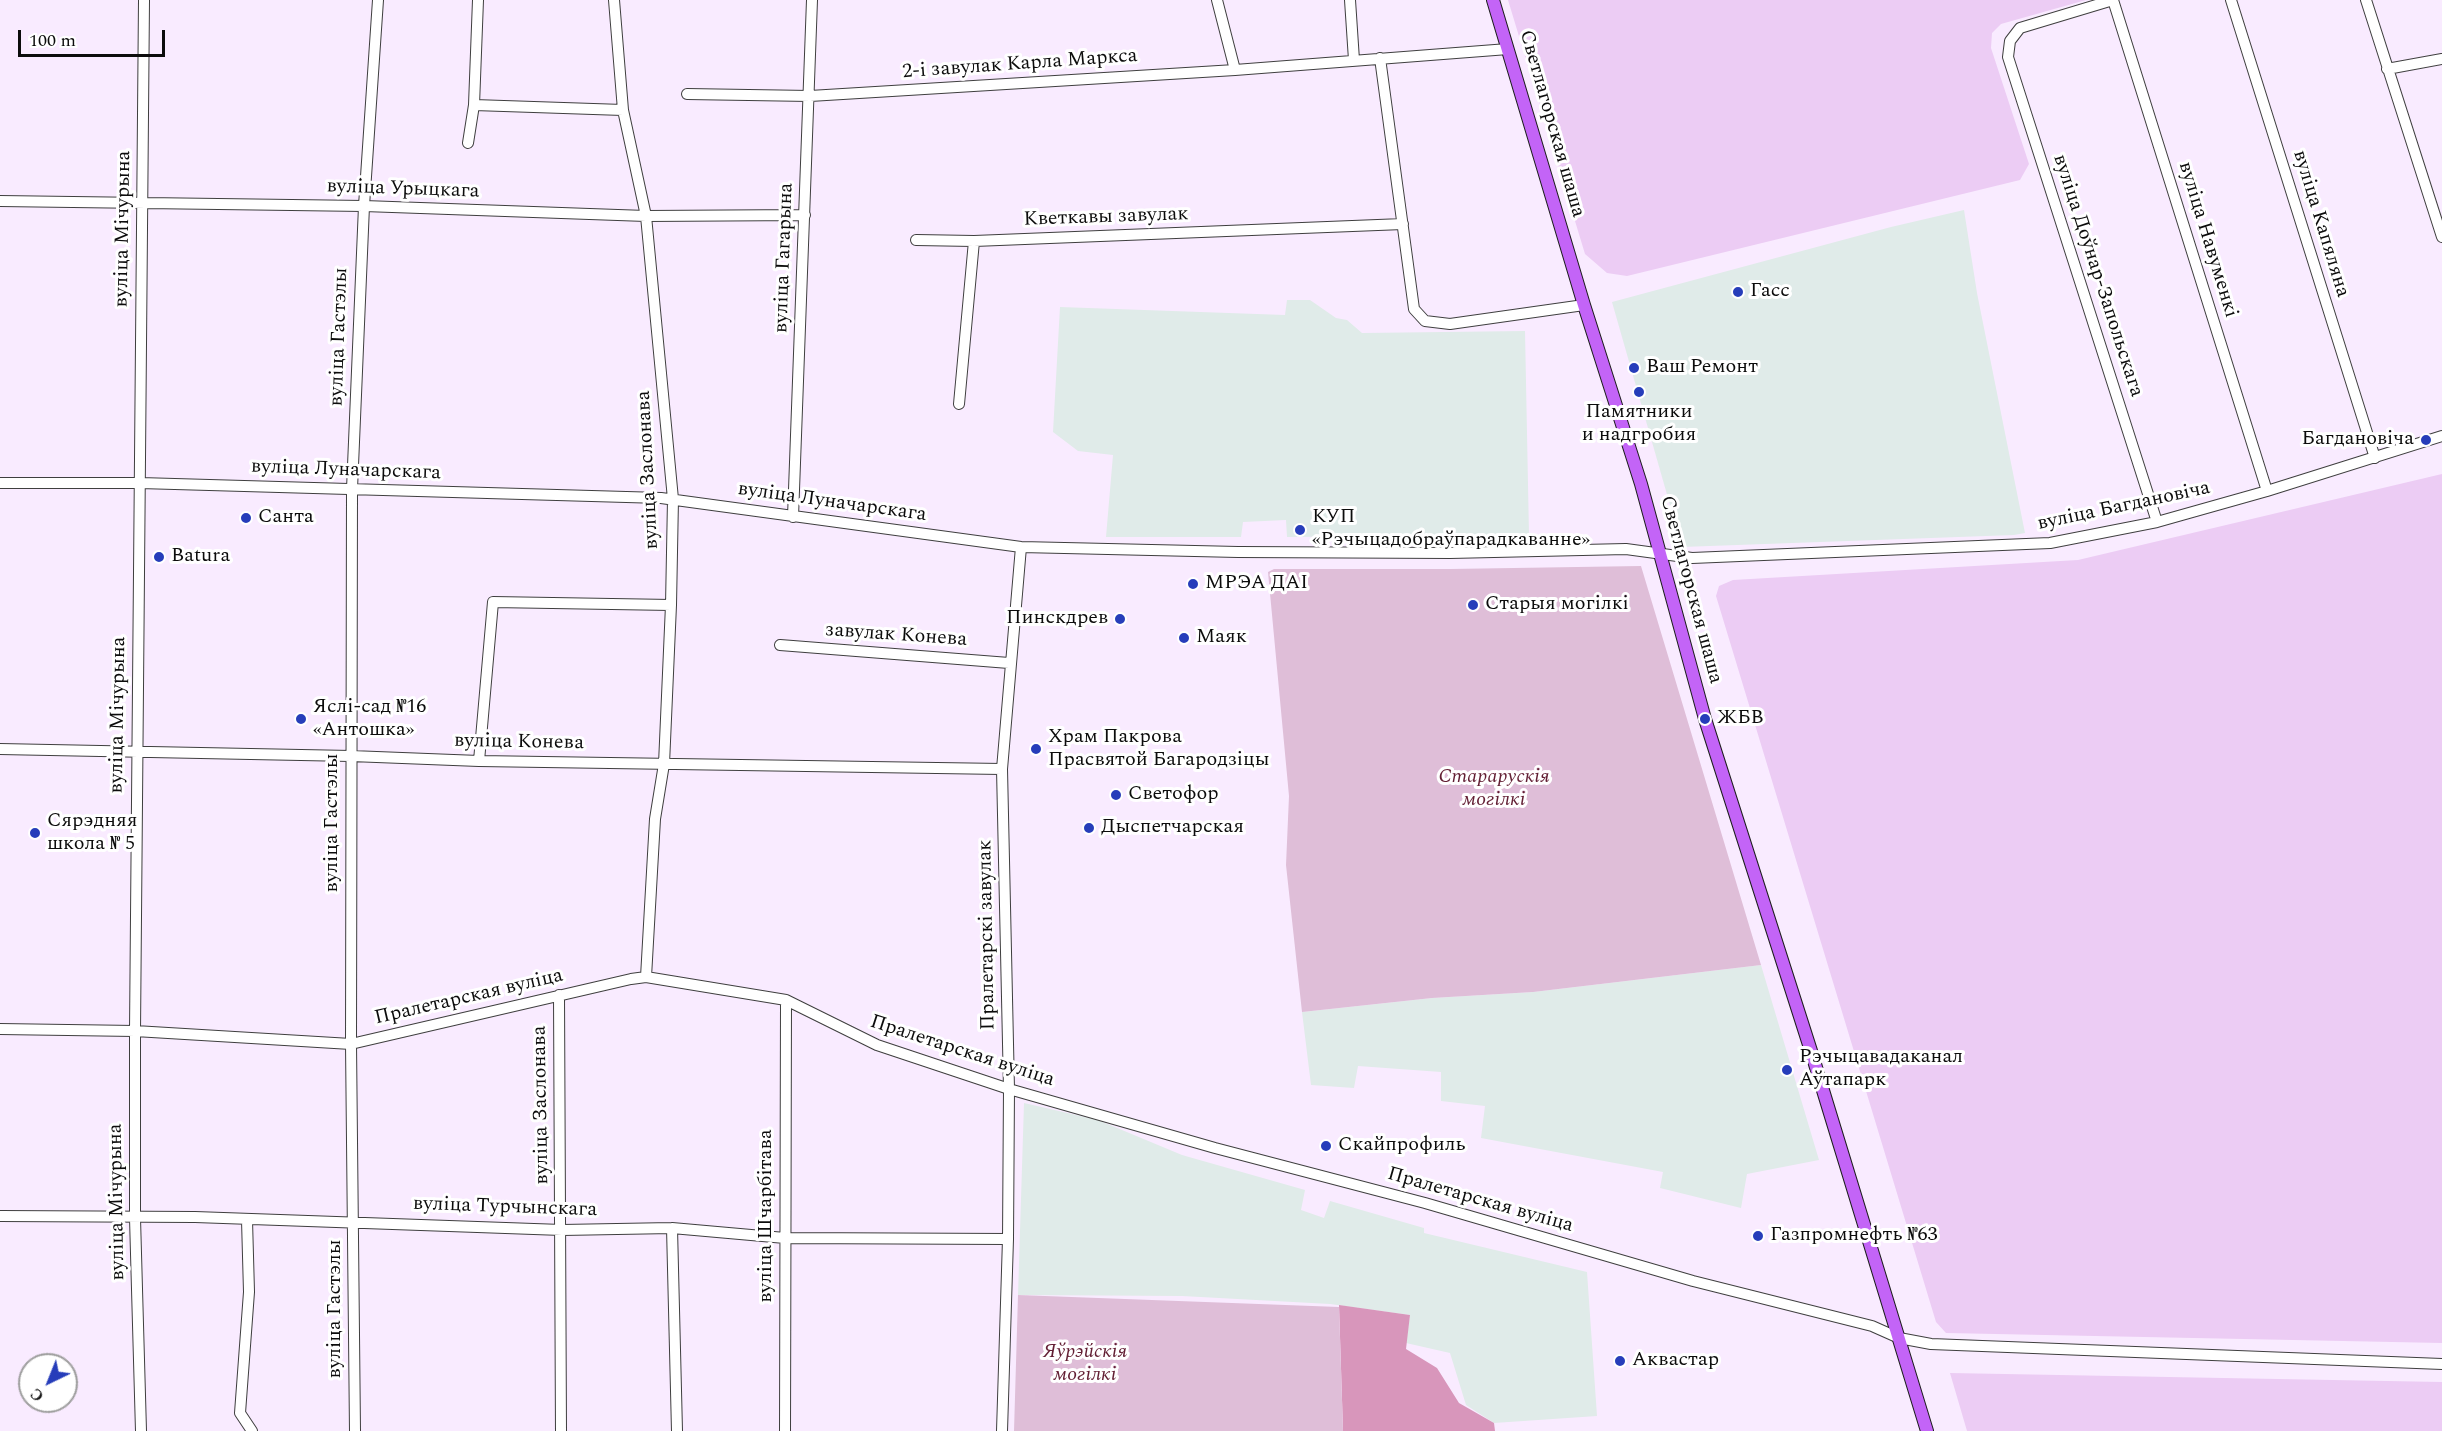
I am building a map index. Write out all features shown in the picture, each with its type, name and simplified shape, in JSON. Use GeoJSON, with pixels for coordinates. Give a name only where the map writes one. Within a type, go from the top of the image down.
{"type":"FeatureCollection","features":[{"type":"Feature","properties":{"kind":"main road","name":"Светлагорская шаша"},"geometry":{"type":"LineString","coordinates":[[1493,0],[1660,552],[1706,719],[1808,1040],[1927,1431]]}},
{"type":"Feature","properties":{"kind":"street","name":"вуліца Мічурына"},"geometry":{"type":"LineString","coordinates":[[141,1431],[135,1218],[135,1031],[144,0]]}},
{"type":"Feature","properties":{"kind":"street","name":"вуліца Гастэлы"},"geometry":{"type":"LineString","coordinates":[[355,1431],[351,1044],[352,489],[364,206],[378,0]]}},
{"type":"Feature","properties":{"kind":"street"},"geometry":{"type":"LineString","coordinates":[[468,143],[474,105],[478,0]]}},
{"type":"Feature","properties":{"kind":"street","name":"вуліца Заслонава"},"geometry":{"type":"LineString","coordinates":[[614,0],[623,110],[646,216],[673,499],[664,764],[655,819],[646,977]]}},
{"type":"Feature","properties":{"kind":"street","name":"вуліца Гагарына"},"geometry":{"type":"LineString","coordinates":[[794,517],[812,0]]}},
{"type":"Feature","properties":{"kind":"street"},"geometry":{"type":"LineString","coordinates":[[1217,0],[1235,70]]}},
{"type":"Feature","properties":{"kind":"street"},"geometry":{"type":"LineString","coordinates":[[1350,0],[1354,60]]}},
{"type":"Feature","properties":{"kind":"street","name":"вуліца Доўнар-Запольскага"},"geometry":{"type":"LineString","coordinates":[[2113,0],[2020,28],[2010,41],[2008,57],[2157,522]]}},
{"type":"Feature","properties":{"kind":"street","name":"вуліца Навуменкі"},"geometry":{"type":"LineString","coordinates":[[2113,0],[2267,491]]}},
{"type":"Feature","properties":{"kind":"street","name":"вуліца Капяляна"},"geometry":{"type":"LineString","coordinates":[[2231,0],[2375,459]]}},
{"type":"Feature","properties":{"kind":"street"},"geometry":{"type":"LineString","coordinates":[[2366,0],[2387,69],[2436,203],[2442,237]]}},
{"type":"Feature","properties":{"kind":"street","name":"2-і завулак Карла Маркса"},"geometry":{"type":"LineString","coordinates":[[687,94],[810,96],[1235,70],[1508,49]]}},
{"type":"Feature","properties":{"kind":"street"},"geometry":{"type":"LineString","coordinates":[[1380,58],[1414,309],[1425,321],[1450,324],[1584,305]]}},
{"type":"Feature","properties":{"kind":"street"},"geometry":{"type":"LineString","coordinates":[[2387,69],[2442,60]]}},
{"type":"Feature","properties":{"kind":"street"},"geometry":{"type":"LineString","coordinates":[[474,105],[623,110]]}},
{"type":"Feature","properties":{"kind":"street","name":"вуліца Урыцкага"},"geometry":{"type":"LineString","coordinates":[[0,201],[364,206],[646,216],[805,215]]}},
{"type":"Feature","properties":{"kind":"street","name":"Кветкавы завулак"},"geometry":{"type":"LineString","coordinates":[[916,240],[974,241],[1403,224]]}},
{"type":"Feature","properties":{"kind":"street"},"geometry":{"type":"LineString","coordinates":[[959,404],[974,241]]}},
{"type":"Feature","properties":{"kind":"street","name":"вуліца Багдановіча"},"geometry":{"type":"LineString","coordinates":[[1660,552],[1692,558],[2033,545],[2157,522],[2375,459],[2442,436]]}},
{"type":"Feature","properties":{"kind":"street","name":"вуліца Луначарскага"},"geometry":{"type":"LineString","coordinates":[[0,483],[140,483],[673,499],[1021,547],[1238,552],[1450,553],[1626,549],[1660,552]]}},
{"type":"Feature","properties":{"kind":"street","name":"Пралетарскі завулак"},"geometry":{"type":"LineString","coordinates":[[1002,1431],[1008,1239],[1009,1089],[1002,769],[1009,663],[1021,547]]}},
{"type":"Feature","properties":{"kind":"street"},"geometry":{"type":"LineString","coordinates":[[479,761],[493,602],[671,605]]}},
{"type":"Feature","properties":{"kind":"street","name":"завулак Конева"},"geometry":{"type":"LineString","coordinates":[[780,645],[1009,663]]}},
{"type":"Feature","properties":{"kind":"street","name":"вуліца Конева"},"geometry":{"type":"LineString","coordinates":[[0,749],[479,761],[1002,769]]}},
{"type":"Feature","properties":{"kind":"street","name":"Пралетарская вуліца"},"geometry":{"type":"LineString","coordinates":[[0,1029],[135,1031],[351,1044],[646,977],[786,1000],[877,1045],[1009,1089],[1215,1148],[1425,1203],[1693,1281],[1872,1326],[1899,1338],[1930,1344],[2442,1364]]}},
{"type":"Feature","properties":{"kind":"street","name":"вуліца Заслонава"},"geometry":{"type":"LineString","coordinates":[[559,995],[562,1230],[561,1431]]}},
{"type":"Feature","properties":{"kind":"street","name":"вуліца Шчарбітава"},"geometry":{"type":"LineString","coordinates":[[784,1431],[786,1000]]}},
{"type":"Feature","properties":{"kind":"street","name":"вуліца Турчынскага"},"geometry":{"type":"LineString","coordinates":[[0,1216],[195,1217],[562,1230],[672,1228],[785,1238],[1008,1239]]}},
{"type":"Feature","properties":{"kind":"street"},"geometry":{"type":"LineString","coordinates":[[247,1220],[249,1292],[240,1413],[252,1431]]}},
{"type":"Feature","properties":{"kind":"street"},"geometry":{"type":"LineString","coordinates":[[672,1228],[677,1431]]}},
{"type":"Feature","properties":{"kind":"shaded area"},"geometry":{"type":"Polygon","coordinates":[[[1508,0],[2086,0],[2001,24],[1992,33],[1991,48],[2029,164],[2020,180],[1627,276],[1607,273],[1585,254],[1508,0]]]}},
{"type":"Feature","properties":{"kind":"shaded area"},"geometry":{"type":"Polygon","coordinates":[[[1964,210],[1977,293],[2025,533],[1682,547],[1612,302],[1891,227],[1964,210]]]}},
{"type":"Feature","properties":{"kind":"shaded area"},"geometry":{"type":"Polygon","coordinates":[[[1287,300],[1310,300],[1336,318],[1347,320],[1362,333],[1525,331],[1529,535],[1287,537],[1286,520],[1243,522],[1241,537],[1106,537],[1113,455],[1078,451],[1053,432],[1060,307],[1285,315],[1287,300]]]}},
{"type":"Feature","properties":{"kind":"shaded area"},"geometry":{"type":"Polygon","coordinates":[[[2442,474],[2442,1343],[1946,1333],[1936,1322],[1716,596],[1719,586],[1733,580],[2078,560],[2442,474]]]}},
{"type":"Feature","properties":{"kind":"shaded area","name":"Рэчыцавадаканал Аўтапарк"},"geometry":{"type":"Polygon","coordinates":[[[1761,965],[1819,1160],[1747,1174],[1741,1208],[1660,1188],[1663,1172],[1481,1138],[1485,1106],[1441,1101],[1441,1072],[1358,1066],[1354,1088],[1311,1085],[1302,1012],[1432,998],[1533,992],[1761,965]]]}},
{"type":"Feature","properties":{"kind":"shaded area"},"geometry":{"type":"Polygon","coordinates":[[[1024,1103],[1098,1120],[1182,1155],[1305,1190],[1301,1210],[1324,1218],[1330,1201],[1424,1228],[1424,1233],[1587,1272],[1597,1416],[1494,1423],[1466,1405],[1450,1353],[1406,1343],[1410,1315],[1330,1304],[1182,1296],[1018,1295],[1024,1103]]]}},
{"type":"Feature","properties":{"kind":"shaded area"},"geometry":{"type":"Polygon","coordinates":[[[1339,1305],[1410,1315],[1406,1349],[1437,1368],[1459,1403],[1494,1423],[1495,1431],[1343,1431],[1339,1305]]]}},
{"type":"Feature","properties":{"kind":"shaded area"},"geometry":{"type":"Polygon","coordinates":[[[1950,1373],[2442,1382],[2442,1431],[1967,1431],[1950,1373]]]}},
{"type":"Feature","properties":{"kind":"green space","name":"Старарускія могілкі"},"geometry":{"type":"Polygon","coordinates":[[[1641,566],[1761,965],[1533,992],[1432,998],[1302,1012],[1286,865],[1289,796],[1268,572],[1274,569],[1641,566]]]}},
{"type":"Feature","properties":{"kind":"green space","name":"Яўрэйскія могілкі"},"geometry":{"type":"Polygon","coordinates":[[[1018,1295],[1339,1307],[1343,1431],[1014,1431],[1018,1295]]]}},
{"type":"Feature","properties":{"kind":"place","name":"Гасс"},"geometry":{"type":"Point","coordinates":[1738,292]}},
{"type":"Feature","properties":{"kind":"place","name":"Ваш Ремонт"},"geometry":{"type":"Point","coordinates":[1634,368]}},
{"type":"Feature","properties":{"kind":"place","name":"Памятники и надгробия"},"geometry":{"type":"Point","coordinates":[1639,392]}},
{"type":"Feature","properties":{"kind":"place","name":"Багдановіча"},"geometry":{"type":"Point","coordinates":[2426,440]}},
{"type":"Feature","properties":{"kind":"place","name":"Санта"},"geometry":{"type":"Point","coordinates":[246,518]}},
{"type":"Feature","properties":{"kind":"place","name":"КУП «Рэчыцадобраўпарадкаванне»"},"geometry":{"type":"Point","coordinates":[1300,530]}},
{"type":"Feature","properties":{"kind":"place","name":"Batura"},"geometry":{"type":"Point","coordinates":[159,557]}},
{"type":"Feature","properties":{"kind":"place","name":"МРЭА ДАІ"},"geometry":{"type":"Point","coordinates":[1193,584]}},
{"type":"Feature","properties":{"kind":"place","name":"Старыя могілкі"},"geometry":{"type":"Point","coordinates":[1473,605]}},
{"type":"Feature","properties":{"kind":"place","name":"Пинскдрев"},"geometry":{"type":"Point","coordinates":[1120,619]}},
{"type":"Feature","properties":{"kind":"place","name":"Маяк"},"geometry":{"type":"Point","coordinates":[1184,638]}},
{"type":"Feature","properties":{"kind":"place","name":"Яслі-сад №16 «Антошка»"},"geometry":{"type":"Point","coordinates":[301,719]}},
{"type":"Feature","properties":{"kind":"place","name":"ЖБВ"},"geometry":{"type":"Point","coordinates":[1705,719]}},
{"type":"Feature","properties":{"kind":"place","name":"Храм Пакрова Прасвятой Багародзіцы"},"geometry":{"type":"Point","coordinates":[1036,749]}},
{"type":"Feature","properties":{"kind":"place","name":"Светофор"},"geometry":{"type":"Point","coordinates":[1116,795]}},
{"type":"Feature","properties":{"kind":"place","name":"Дыспетчарская"},"geometry":{"type":"Point","coordinates":[1089,828]}},
{"type":"Feature","properties":{"kind":"place","name":"Сярэдняя школа № 5"},"geometry":{"type":"Point","coordinates":[35,833]}},
{"type":"Feature","properties":{"kind":"place","name":"Рэчыцавадаканал Аўтапарк"},"geometry":{"type":"Point","coordinates":[1787,1070]}},
{"type":"Feature","properties":{"kind":"place","name":"Скайпрофиль"},"geometry":{"type":"Point","coordinates":[1326,1146]}},
{"type":"Feature","properties":{"kind":"place","name":"Газпромнефть №63"},"geometry":{"type":"Point","coordinates":[1758,1236]}},
{"type":"Feature","properties":{"kind":"place","name":"Аквастар"},"geometry":{"type":"Point","coordinates":[1620,1361]}}]}
